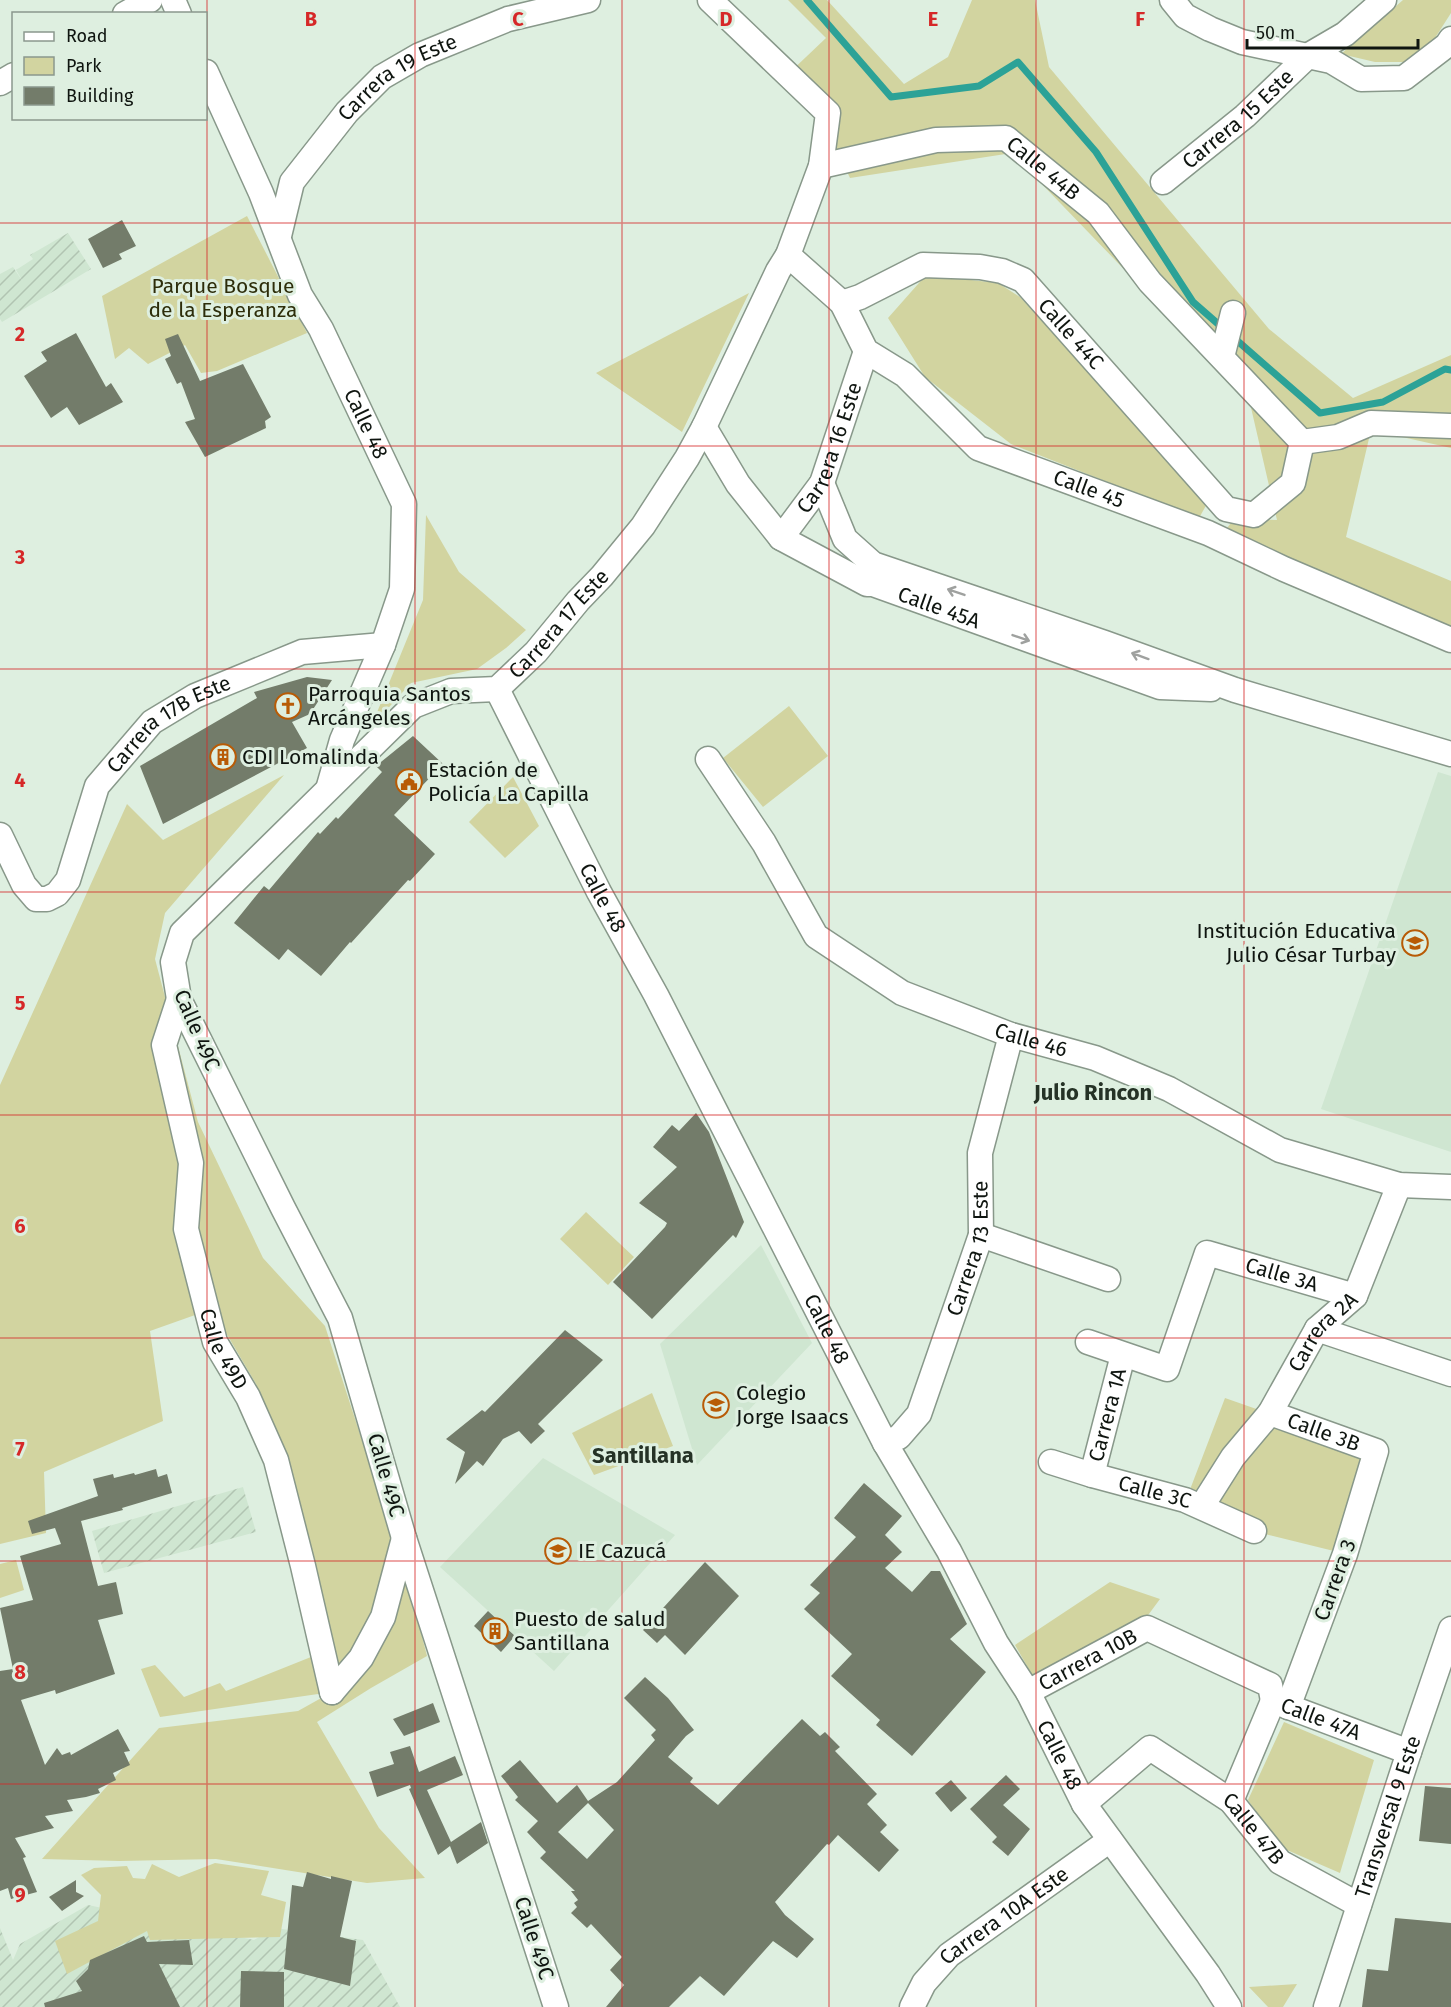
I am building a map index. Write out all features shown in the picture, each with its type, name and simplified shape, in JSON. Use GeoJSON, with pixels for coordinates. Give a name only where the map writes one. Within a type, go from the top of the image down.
{"type":"FeatureCollection","features":[{"type":"Feature","properties":{"kind":"street"},"geometry":{"type":"LineString","coordinates":[[129,12],[150,0]]}},
{"type":"Feature","properties":{"kind":"street","name":"Carrera 19 Este"},"geometry":{"type":"LineString","coordinates":[[279,236],[292,182],[346,112],[382,77],[420,55],[508,19],[588,0]]}},
{"type":"Feature","properties":{"kind":"street"},"geometry":{"type":"LineString","coordinates":[[710,0],[828,113],[821,166]]}},
{"type":"Feature","properties":{"kind":"street"},"geometry":{"type":"LineString","coordinates":[[1172,0],[1185,16],[1242,42],[1309,55]]}},
{"type":"Feature","properties":{"kind":"street","name":"Carrera 15 Este"},"geometry":{"type":"LineString","coordinates":[[1163,182],[1245,116],[1309,55],[1345,34],[1384,0]]}},
{"type":"Feature","properties":{"kind":"street","name":"Carrera 15 Este"},"geometry":{"type":"LineString","coordinates":[[1309,55],[1331,61],[1361,79],[1404,78],[1447,45],[1451,39]]}},
{"type":"Feature","properties":{"kind":"street","name":"Calle 48"},"geometry":{"type":"LineString","coordinates":[[207,74],[279,236],[300,295],[321,329],[404,504],[402,589],[383,645],[342,740],[329,788]]}},
{"type":"Feature","properties":{"kind":"street","name":"Calle 44B"},"geometry":{"type":"LineString","coordinates":[[821,166],[936,140],[1006,138],[1098,213],[1150,282],[1302,442]]}},
{"type":"Feature","properties":{"kind":"street","name":"Carrera 17 Este"},"geometry":{"type":"LineString","coordinates":[[173,962],[182,933],[413,706],[451,691],[497,689],[536,652],[643,526],[704,427],[778,271],[788,255],[821,166]]}},
{"type":"Feature","properties":{"kind":"street"},"geometry":{"type":"LineString","coordinates":[[788,255],[842,303],[866,351]]}},
{"type":"Feature","properties":{"kind":"street","name":"Calle 44C"},"geometry":{"type":"LineString","coordinates":[[842,303],[860,297],[924,266],[980,267],[1002,271],[1023,280],[1226,509]]}},
{"type":"Feature","properties":{"kind":"street"},"geometry":{"type":"LineString","coordinates":[[1222,357],[1233,313]]}},
{"type":"Feature","properties":{"kind":"street","name":"Carrera 16 Este"},"geometry":{"type":"LineString","coordinates":[[781,538],[822,483],[866,351]]}},
{"type":"Feature","properties":{"kind":"street","name":"Calle 45"},"geometry":{"type":"LineString","coordinates":[[866,351],[905,375],[978,448],[1208,533],[1284,569],[1451,640]]}},
{"type":"Feature","properties":{"kind":"street"},"geometry":{"type":"LineString","coordinates":[[1208,533],[1226,509],[1254,515],[1293,483],[1302,442],[1338,437],[1371,423],[1451,426]]}},
{"type":"Feature","properties":{"kind":"street","name":"Calle 45A"},"geometry":{"type":"LineString","coordinates":[[704,427],[738,484],[781,538],[870,574],[1164,676],[1235,690],[1451,754]]}},
{"type":"Feature","properties":{"kind":"street","name":"Calle 45A"},"geometry":{"type":"LineString","coordinates":[[822,483],[845,538],[870,574]]}},
{"type":"Feature","properties":{"kind":"street","name":"Carrera 17B Este"},"geometry":{"type":"LineString","coordinates":[[0,834],[24,885],[36,899],[47,899],[57,894],[68,880],[97,786],[152,722],[195,696],[302,652],[383,645]]}},
{"type":"Feature","properties":{"kind":"street","name":"Calle 48"},"geometry":{"type":"LineString","coordinates":[[497,689],[599,892],[656,995],[885,1443],[949,1551],[996,1643],[1028,1692],[1084,1804],[1202,1965],[1229,2007]]}},
{"type":"Feature","properties":{"kind":"street","name":"Calle 46"},"geometry":{"type":"LineString","coordinates":[[708,759],[765,843],[816,936],[902,993],[1011,1035],[1095,1058],[1159,1084],[1280,1150],[1399,1185],[1451,1186]]}},
{"type":"Feature","properties":{"kind":"street","name":"Calle 49C"},"geometry":{"type":"LineString","coordinates":[[173,962],[179,999],[340,1318],[404,1538],[556,2007]]}},
{"type":"Feature","properties":{"kind":"street","name":"Calle 49D"},"geometry":{"type":"LineString","coordinates":[[179,999],[164,1045],[191,1163],[186,1229],[215,1342],[248,1397],[276,1460],[332,1692],[361,1658],[383,1617],[404,1538]]}},
{"type":"Feature","properties":{"kind":"street","name":"Carrera 13 Este"},"geometry":{"type":"LineString","coordinates":[[885,1443],[899,1437],[919,1414],[981,1234],[980,1153],[1011,1035]]}},
{"type":"Feature","properties":{"kind":"street","name":"Carrera 2A"},"geometry":{"type":"LineString","coordinates":[[1202,1506],[1233,1457],[1270,1413],[1317,1329],[1355,1296],[1399,1185]]}},
{"type":"Feature","properties":{"kind":"street"},"geometry":{"type":"LineString","coordinates":[[981,1234],[1108,1279]]}},
{"type":"Feature","properties":{"kind":"street","name":"Calle 3A"},"geometry":{"type":"LineString","coordinates":[[1123,1355],[1167,1369],[1207,1253],[1355,1296]]}},
{"type":"Feature","properties":{"kind":"street"},"geometry":{"type":"LineString","coordinates":[[1317,1329],[1451,1374]]}},
{"type":"Feature","properties":{"kind":"street"},"geometry":{"type":"LineString","coordinates":[[1088,1342],[1123,1355]]}},
{"type":"Feature","properties":{"kind":"street","name":"Carrera 1A"},"geometry":{"type":"LineString","coordinates":[[1092,1475],[1123,1355]]}},
{"type":"Feature","properties":{"kind":"street","name":"Calle 3B"},"geometry":{"type":"LineString","coordinates":[[1270,1413],[1376,1451]]}},
{"type":"Feature","properties":{"kind":"street","name":"Carrera 3"},"geometry":{"type":"LineString","coordinates":[[1231,1801],[1280,1704],[1345,1554],[1376,1451]]}},
{"type":"Feature","properties":{"kind":"street","name":"Calle 3C"},"geometry":{"type":"LineString","coordinates":[[1052,1462],[1202,1506],[1254,1531]]}},
{"type":"Feature","properties":{"kind":"street","name":"Carrera 10B"},"geometry":{"type":"LineString","coordinates":[[1028,1692],[1148,1628]]}},
{"type":"Feature","properties":{"kind":"street","name":"Calle 47A"},"geometry":{"type":"LineString","coordinates":[[1148,1628],[1270,1685],[1280,1704],[1408,1752]]}},
{"type":"Feature","properties":{"kind":"street","name":"Transversal 9 Este"},"geometry":{"type":"LineString","coordinates":[[1326,2007],[1408,1752],[1451,1629]]}},
{"type":"Feature","properties":{"kind":"street","name":"Calle 47B"},"geometry":{"type":"LineString","coordinates":[[1084,1804],[1150,1748],[1231,1801],[1280,1862],[1359,1905]]}},
{"type":"Feature","properties":{"kind":"street","name":"Carrera 10A Este"},"geometry":{"type":"LineString","coordinates":[[912,2007],[924,1983],[949,1955],[1110,1840]]}},
{"type":"Feature","properties":{"kind":"shaded area"},"geometry":{"type":"Polygon","coordinates":[[[68,233],[91,269],[2,322],[0,319],[0,274],[13,267],[23,282],[16,270],[33,259],[30,255],[68,233]]]}},
{"type":"Feature","properties":{"kind":"shaded area","name":"Institución Educativa Julio César Turbay"},"geometry":{"type":"Polygon","coordinates":[[[1438,772],[1451,776],[1451,1152],[1321,1109],[1438,772]]]}},
{"type":"Feature","properties":{"kind":"shaded area","name":"Colegio Jorge Isaacs"},"geometry":{"type":"Polygon","coordinates":[[[761,1245],[812,1343],[697,1465],[660,1344],[761,1245]]]}},
{"type":"Feature","properties":{"kind":"shaded area","name":"IE Cazucá"},"geometry":{"type":"Polygon","coordinates":[[[543,1458],[675,1535],[554,1671],[440,1567],[543,1458]]]}},
{"type":"Feature","properties":{"kind":"shaded area"},"geometry":{"type":"Polygon","coordinates":[[[243,1487],[256,1532],[104,1573],[92,1531],[243,1487]]]}},
{"type":"Feature","properties":{"kind":"shaded area"},"geometry":{"type":"Polygon","coordinates":[[[88,1905],[254,1940],[275,1928],[363,1940],[400,2007],[0,2007],[0,1928],[13,1960],[20,1944],[88,1905]]]}},
{"type":"Feature","properties":{"kind":"green space"},"geometry":{"type":"Polygon","coordinates":[[[788,0],[827,0],[904,84],[948,57],[972,0],[1035,0],[1049,67],[1269,329],[1353,398],[1451,355],[1451,448],[1371,430],[1346,537],[1451,581],[1451,633],[1224,532],[1234,519],[1277,520],[1249,399],[1012,153],[850,178],[817,108],[786,76],[826,38],[788,0]]]}},
{"type":"Feature","properties":{"kind":"green space"},"geometry":{"type":"Polygon","coordinates":[[[1403,0],[1451,0],[1451,13],[1435,38],[1406,62],[1375,62],[1341,54],[1403,0]]]}},
{"type":"Feature","properties":{"kind":"green space","name":"Parque Bosque de la Esperanza"},"geometry":{"type":"Polygon","coordinates":[[[247,216],[307,333],[217,371],[201,373],[185,345],[148,364],[129,348],[115,359],[102,296],[247,216]]]}},
{"type":"Feature","properties":{"kind":"green space"},"geometry":{"type":"Polygon","coordinates":[[[926,275],[998,283],[1020,297],[1208,502],[1199,518],[1011,444],[925,377],[888,318],[926,275]]]}},
{"type":"Feature","properties":{"kind":"green space"},"geometry":{"type":"Polygon","coordinates":[[[749,293],[682,432],[596,373],[749,293]]]}},
{"type":"Feature","properties":{"kind":"green space"},"geometry":{"type":"Polygon","coordinates":[[[426,515],[459,572],[526,630],[477,669],[411,683],[371,727],[423,600],[426,515]]]}},
{"type":"Feature","properties":{"kind":"green space"},"geometry":{"type":"Polygon","coordinates":[[[789,706],[828,756],[763,807],[723,758],[789,706]]]}},
{"type":"Feature","properties":{"kind":"green space"},"geometry":{"type":"Polygon","coordinates":[[[284,775],[165,913],[155,959],[198,1122],[263,1258],[325,1326],[409,1586],[427,1656],[317,1722],[379,1828],[425,1878],[367,1883],[216,1859],[120,1861],[42,1859],[159,1728],[298,1711],[332,1692],[160,1717],[141,1669],[155,1665],[184,1697],[220,1683],[226,1691],[321,1653],[256,1384],[212,1309],[150,1331],[163,1421],[44,1472],[46,1533],[0,1544],[0,1085],[127,804],[163,840],[284,775]]]}},
{"type":"Feature","properties":{"kind":"green space"},"geometry":{"type":"Polygon","coordinates":[[[513,777],[539,826],[505,858],[469,822],[513,777]]]}},
{"type":"Feature","properties":{"kind":"green space"},"geometry":{"type":"Polygon","coordinates":[[[586,1212],[634,1257],[608,1285],[560,1239],[586,1212]]]}},
{"type":"Feature","properties":{"kind":"green space"},"geometry":{"type":"Polygon","coordinates":[[[652,1393],[673,1446],[594,1475],[572,1433],[652,1393]]]}},
{"type":"Feature","properties":{"kind":"green space"},"geometry":{"type":"Polygon","coordinates":[[[1225,1398],[1375,1451],[1342,1553],[1257,1532],[1186,1500],[1225,1398]]]}},
{"type":"Feature","properties":{"kind":"green space"},"geometry":{"type":"Polygon","coordinates":[[[16,1560],[24,1590],[0,1598],[0,1564],[16,1560]]]}},
{"type":"Feature","properties":{"kind":"green space"},"geometry":{"type":"Polygon","coordinates":[[[1110,1582],[1160,1599],[1143,1622],[1035,1680],[1015,1645],[1110,1582]]]}},
{"type":"Feature","properties":{"kind":"green space"},"geometry":{"type":"Polygon","coordinates":[[[1284,1722],[1374,1760],[1340,1873],[1280,1847],[1248,1800],[1284,1722]]]}},
{"type":"Feature","properties":{"kind":"green space"},"geometry":{"type":"Polygon","coordinates":[[[215,1863],[269,1871],[261,1895],[286,1902],[280,1937],[150,1940],[147,1931],[67,1974],[55,1941],[98,1921],[101,1895],[81,1875],[94,1868],[127,1866],[133,1878],[145,1879],[152,1864],[179,1877],[215,1863]]]}},
{"type":"Feature","properties":{"kind":"green space"},"geometry":{"type":"Polygon","coordinates":[[[1297,1984],[1283,2007],[1268,2007],[1249,1987],[1297,1984]]]}},
{"type":"Feature","properties":{"kind":"building"},"geometry":{"type":"Polygon","coordinates":[[[122,220],[136,246],[119,254],[122,259],[103,268],[88,239],[122,220]]]}},
{"type":"Feature","properties":{"kind":"building"},"geometry":{"type":"Polygon","coordinates":[[[76,333],[106,387],[111,383],[123,402],[79,425],[67,407],[51,418],[24,376],[47,361],[41,352],[76,333]]]}},
{"type":"Feature","properties":{"kind":"building"},"geometry":{"type":"Polygon","coordinates":[[[178,334],[200,381],[243,364],[271,417],[265,421],[266,428],[205,457],[185,422],[195,419],[181,382],[177,384],[165,359],[171,356],[165,339],[178,334]]]}},
{"type":"Feature","properties":{"kind":"building","name":"CDI Lomalinda"},"geometry":{"type":"Polygon","coordinates":[[[307,677],[332,680],[310,714],[292,722],[307,748],[163,824],[140,766],[257,698],[254,692],[307,677]]]}},
{"type":"Feature","properties":{"kind":"building"},"geometry":{"type":"Polygon","coordinates":[[[413,736],[443,764],[394,815],[435,854],[350,942],[321,976],[288,949],[279,960],[234,923],[264,886],[269,890],[318,832],[320,834],[336,817],[338,819],[382,772],[376,766],[413,736]]]}},
{"type":"Feature","properties":{"kind":"building"},"geometry":{"type":"Polygon","coordinates":[[[696,1113],[709,1132],[744,1222],[736,1238],[733,1235],[652,1319],[613,1282],[667,1223],[639,1203],[677,1167],[653,1147],[672,1125],[679,1131],[696,1113]]]}},
{"type":"Feature","properties":{"kind":"building"},"geometry":{"type":"Polygon","coordinates":[[[565,1330],[603,1360],[538,1424],[545,1431],[531,1444],[519,1431],[503,1439],[483,1466],[477,1461],[455,1484],[465,1452],[446,1439],[482,1410],[485,1412],[565,1330]]]}},
{"type":"Feature","properties":{"kind":"building"},"geometry":{"type":"Polygon","coordinates":[[[156,1469],[158,1477],[167,1474],[172,1493],[122,1508],[123,1510],[81,1521],[98,1586],[116,1582],[123,1614],[98,1620],[115,1674],[56,1694],[55,1690],[21,1700],[45,1765],[57,1748],[62,1755],[70,1752],[71,1755],[118,1729],[130,1751],[124,1752],[130,1765],[113,1773],[116,1780],[98,1789],[100,1793],[67,1800],[73,1811],[45,1816],[54,1828],[15,1838],[26,1857],[23,1858],[37,1892],[11,1899],[8,1888],[0,1891],[0,1671],[13,1669],[0,1608],[33,1600],[20,1556],[61,1544],[55,1528],[32,1534],[28,1521],[98,1496],[93,1479],[113,1474],[114,1478],[134,1473],[135,1475],[156,1469]]]}},
{"type":"Feature","properties":{"kind":"building"},"geometry":{"type":"Polygon","coordinates":[[[864,1483],[902,1516],[885,1535],[902,1552],[885,1568],[912,1592],[931,1571],[940,1571],[967,1624],[950,1639],[986,1672],[912,1756],[876,1725],[880,1720],[831,1676],[852,1654],[804,1609],[820,1593],[810,1585],[856,1537],[834,1518],[864,1483]]]}},
{"type":"Feature","properties":{"kind":"building"},"geometry":{"type":"Polygon","coordinates":[[[705,1562],[739,1596],[685,1655],[665,1635],[657,1643],[643,1630],[705,1562]]]}},
{"type":"Feature","properties":{"kind":"building","name":"Puesto de salud Santillana"},"geometry":{"type":"Polygon","coordinates":[[[488,1611],[515,1636],[501,1652],[474,1626],[488,1611]]]}},
{"type":"Feature","properties":{"kind":"building"},"geometry":{"type":"Polygon","coordinates":[[[645,1677],[668,1698],[694,1730],[668,1757],[693,1778],[690,1782],[718,1805],[802,1719],[820,1736],[825,1732],[840,1747],[835,1751],[877,1794],[867,1804],[887,1825],[880,1832],[899,1850],[879,1872],[838,1835],[829,1845],[827,1844],[775,1902],[785,1915],[814,1939],[797,1958],[773,1941],[724,1996],[700,1976],[669,2007],[606,2007],[624,1985],[610,1970],[622,1957],[591,1924],[587,1928],[571,1913],[577,1907],[574,1903],[578,1900],[571,1891],[575,1891],[540,1858],[546,1852],[527,1832],[538,1821],[515,1800],[518,1797],[501,1776],[520,1760],[557,1803],[577,1785],[588,1801],[617,1782],[655,1740],[651,1735],[656,1730],[624,1698],[645,1677]],[[588,1803],[558,1832],[587,1859],[614,1830],[588,1803]]]}},
{"type":"Feature","properties":{"kind":"building"},"geometry":{"type":"Polygon","coordinates":[[[433,1703],[440,1722],[404,1736],[393,1719],[433,1703]]]}},
{"type":"Feature","properties":{"kind":"building"},"geometry":{"type":"Polygon","coordinates":[[[410,1746],[419,1772],[455,1756],[463,1775],[427,1790],[451,1842],[481,1822],[488,1843],[457,1864],[450,1846],[438,1855],[409,1789],[410,1785],[377,1797],[369,1772],[394,1764],[390,1752],[410,1746]]]}},
{"type":"Feature","properties":{"kind":"building"},"geometry":{"type":"Polygon","coordinates":[[[1006,1775],[1020,1789],[1003,1805],[1030,1829],[1008,1856],[992,1842],[997,1837],[970,1809],[1006,1775]]]}},
{"type":"Feature","properties":{"kind":"building"},"geometry":{"type":"Polygon","coordinates":[[[951,1780],[967,1798],[951,1812],[935,1793],[951,1780]]]}},
{"type":"Feature","properties":{"kind":"building"},"geometry":{"type":"Polygon","coordinates":[[[1425,1786],[1451,1788],[1451,1844],[1419,1841],[1425,1786]]]}},
{"type":"Feature","properties":{"kind":"building"},"geometry":{"type":"Polygon","coordinates":[[[307,1872],[331,1879],[331,1876],[352,1881],[340,1937],[356,1941],[350,1986],[284,1969],[292,1885],[303,1887],[307,1872]]]}},
{"type":"Feature","properties":{"kind":"building"},"geometry":{"type":"Polygon","coordinates":[[[76,1880],[76,1892],[84,1896],[62,1911],[49,1897],[76,1880]]]}},
{"type":"Feature","properties":{"kind":"building"},"geometry":{"type":"Polygon","coordinates":[[[1395,1918],[1451,1923],[1451,2007],[1362,2007],[1367,1969],[1388,1971],[1395,1918]]]}},
{"type":"Feature","properties":{"kind":"building"},"geometry":{"type":"Polygon","coordinates":[[[144,1936],[147,1942],[189,1940],[193,1965],[159,1964],[180,2007],[45,2007],[44,2003],[82,1991],[76,1981],[88,1969],[90,1960],[144,1936]]]}},
{"type":"Feature","properties":{"kind":"building"},"geometry":{"type":"Polygon","coordinates":[[[241,1971],[284,1972],[284,2007],[240,2007],[241,1971]]]}},
{"type":"Feature","properties":{"kind":"waterway"},"geometry":{"type":"LineString","coordinates":[[807,0],[891,97],[979,86],[1018,62],[1096,152],[1193,302],[1225,330]]}},
{"type":"Feature","properties":{"kind":"waterway"},"geometry":{"type":"LineString","coordinates":[[1233,337],[1320,413],[1383,402],[1445,369],[1451,370]]}},
{"type":"Feature","properties":{"kind":"place","name":"Parroquia Santos Arcángeles"},"geometry":{"type":"Point","coordinates":[288,706]}},
{"type":"Feature","properties":{"kind":"place","name":"CDI Lomalinda"},"geometry":{"type":"Point","coordinates":[223,757]}},
{"type":"Feature","properties":{"kind":"place","name":"Estación de Policía La Capilla"},"geometry":{"type":"Point","coordinates":[409,782]}},
{"type":"Feature","properties":{"kind":"place","name":"Institución Educativa Julio César Turbay"},"geometry":{"type":"Point","coordinates":[1415,943]}},
{"type":"Feature","properties":{"kind":"place","name":"Colegio Jorge Isaacs"},"geometry":{"type":"Point","coordinates":[716,1405]}},
{"type":"Feature","properties":{"kind":"place","name":"IE Cazucá"},"geometry":{"type":"Point","coordinates":[558,1551]}},
{"type":"Feature","properties":{"kind":"place","name":"Puesto de salud Santillana"},"geometry":{"type":"Point","coordinates":[495,1631]}},
{"type":"Feature","properties":{"kind":"district","name":"Julio Rincon"},"geometry":{"type":"Point","coordinates":[1093,1092]}},
{"type":"Feature","properties":{"kind":"district","name":"Santillana"},"geometry":{"type":"Point","coordinates":[643,1455]}}]}
